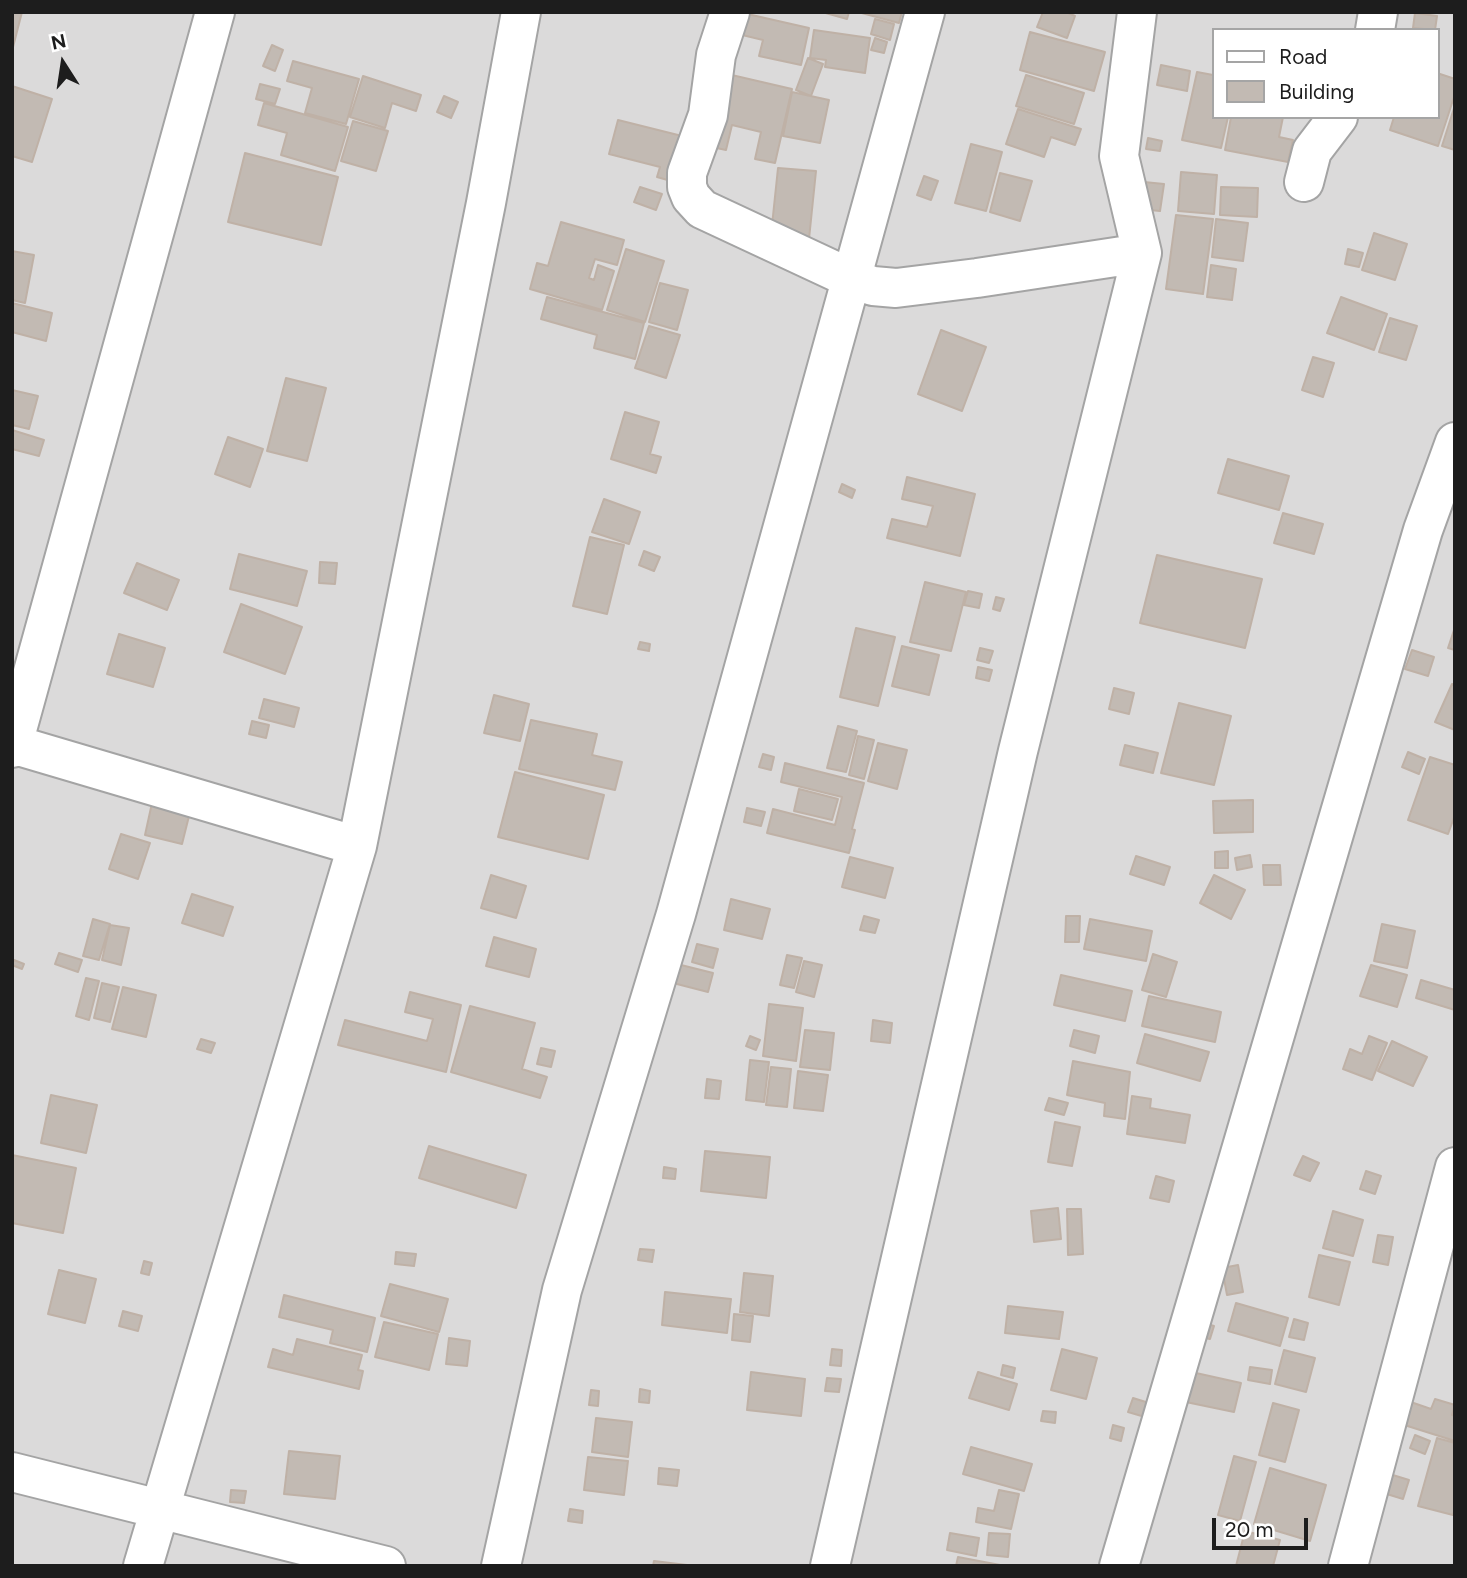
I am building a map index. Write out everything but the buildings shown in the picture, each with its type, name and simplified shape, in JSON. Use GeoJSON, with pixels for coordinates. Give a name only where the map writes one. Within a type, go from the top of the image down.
{"type":"FeatureCollection","features":[{"type":"Feature","properties":{"kind":"street"},"geometry":{"type":"LineString","coordinates":[[215,12],[13,746],[357,846]]}},
{"type":"Feature","properties":{"kind":"street"},"geometry":{"type":"LineString","coordinates":[[143,1566],[357,846],[486,203],[521,12]]}},
{"type":"Feature","properties":{"kind":"street"},"geometry":{"type":"LineString","coordinates":[[730,12],[716,55],[708,115],[687,173],[687,187],[691,197],[702,209],[852,279],[873,286],[896,288],[1142,253]]}},
{"type":"Feature","properties":{"kind":"street"},"geometry":{"type":"LineString","coordinates":[[501,1566],[562,1290],[676,914],[925,12]]}},
{"type":"Feature","properties":{"kind":"street"},"geometry":{"type":"LineString","coordinates":[[830,1566],[1018,751],[1142,253],[1119,156],[1136,12]]}},
{"type":"Feature","properties":{"kind":"street"},"geometry":{"type":"LineString","coordinates":[[1304,181],[1312,151],[1336,119]]}},
{"type":"Feature","properties":{"kind":"street"},"geometry":{"type":"LineString","coordinates":[[1119,1566],[1423,530],[1455,442]]}},
{"type":"Feature","properties":{"kind":"street"},"geometry":{"type":"LineString","coordinates":[[1348,1566],[1455,1167]]}},
{"type":"Feature","properties":{"kind":"street"},"geometry":{"type":"LineString","coordinates":[[12,1472],[386,1566]]}},
{"type":"Feature","properties":{"kind":"shaded area"},"geometry":{"type":"Polygon","coordinates":[[[12,12],[1455,12],[1455,1566],[12,1566],[12,12]]]}}]}
